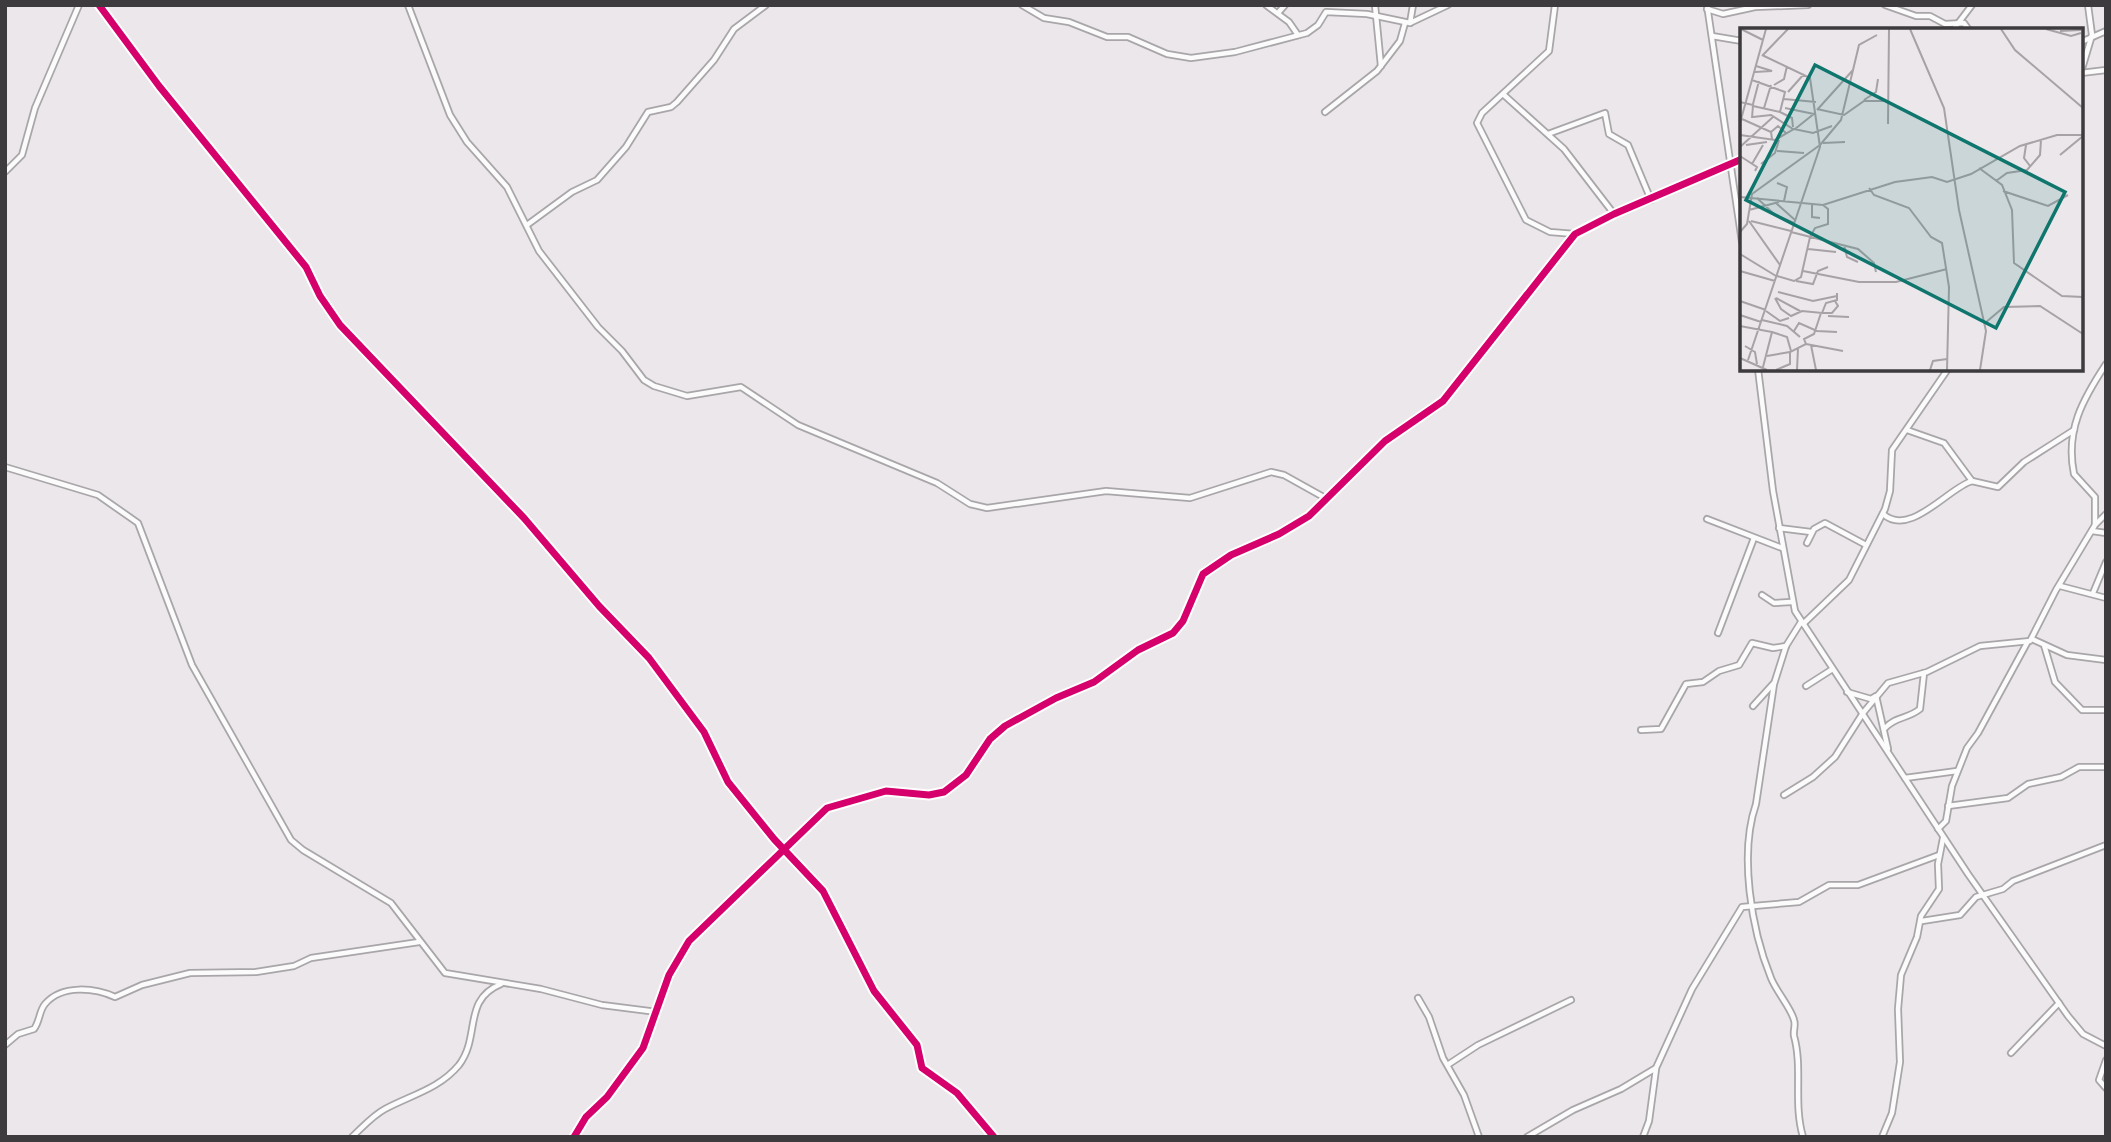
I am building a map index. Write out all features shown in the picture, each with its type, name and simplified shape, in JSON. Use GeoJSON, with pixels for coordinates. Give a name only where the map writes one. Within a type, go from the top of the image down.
{"type":"FeatureCollection","features":[{"type":"Feature","properties":{"kind":"street"},"geometry":{"type":"LineString","coordinates":[[5,172],[22,155],[35,108],[79,5]]}},
{"type":"Feature","properties":{"kind":"street"},"geometry":{"type":"LineString","coordinates":[[99,5],[159,86],[306,267],[320,296],[340,325],[524,518],[599,606],[649,658],[704,732],[728,782],[828,898],[874,991],[917,1045],[922,1068],[957,1094],[994,1137]]}},
{"type":"Feature","properties":{"kind":"street"},"geometry":{"type":"LineString","coordinates":[[408,5],[450,115],[467,142],[507,187],[539,251],[563,283],[650,384],[683,396],[741,387],[798,425],[944,486],[970,504],[987,508],[1012,507],[1106,491],[1189,498],[1271,472],[1284,475],[1328,499]]}},
{"type":"Feature","properties":{"kind":"street"},"geometry":{"type":"LineString","coordinates":[[527,225],[572,192],[591,186],[626,147],[648,112],[671,107],[683,97],[734,29],[766,5]]}},
{"type":"Feature","properties":{"kind":"street"},"geometry":{"type":"LineString","coordinates":[[1022,5],[1044,19],[1069,22],[1107,37],[1128,37],[1167,54],[1186,57],[1230,53],[1298,35],[1315,28],[1325,12],[1325,5]]}},
{"type":"Feature","properties":{"kind":"street"},"geometry":{"type":"LineString","coordinates":[[1266,5],[1278,13],[1298,35]]}},
{"type":"Feature","properties":{"kind":"street"},"geometry":{"type":"LineString","coordinates":[[1278,13],[1285,5]]}},
{"type":"Feature","properties":{"kind":"street"},"geometry":{"type":"LineString","coordinates":[[1375,5],[1381,66]]}},
{"type":"Feature","properties":{"kind":"street"},"geometry":{"type":"LineString","coordinates":[[1325,112],[1365,82],[1381,66],[1400,41],[1413,5]]}},
{"type":"Feature","properties":{"kind":"street"},"geometry":{"type":"LineString","coordinates":[[1325,12],[1344,11],[1408,23],[1448,5]]}},
{"type":"Feature","properties":{"kind":"street"},"geometry":{"type":"LineString","coordinates":[[1555,5],[1549,51],[1482,113],[1477,123],[1521,213],[1532,226],[1575,234]]}},
{"type":"Feature","properties":{"kind":"street"},"geometry":{"type":"LineString","coordinates":[[1707,7],[1723,14],[1755,6],[1808,5]]}},
{"type":"Feature","properties":{"kind":"street"},"geometry":{"type":"LineString","coordinates":[[1885,5],[1916,16],[1930,16],[1945,24],[1966,24],[1968,28]]}},
{"type":"Feature","properties":{"kind":"street"},"geometry":{"type":"LineString","coordinates":[[1954,28],[1972,5]]}},
{"type":"Feature","properties":{"kind":"street"},"geometry":{"type":"LineString","coordinates":[[2083,68],[2092,35],[2088,5]]}},
{"type":"Feature","properties":{"kind":"street"},"geometry":{"type":"LineString","coordinates":[[1707,7],[1740,227]]}},
{"type":"Feature","properties":{"kind":"street"},"geometry":{"type":"LineString","coordinates":[[2083,41],[2106,31]]}},
{"type":"Feature","properties":{"kind":"street"},"geometry":{"type":"LineString","coordinates":[[1711,36],[1740,41]]}},
{"type":"Feature","properties":{"kind":"street"},"geometry":{"type":"LineString","coordinates":[[2085,63],[2091,70]]}},
{"type":"Feature","properties":{"kind":"street"},"geometry":{"type":"LineString","coordinates":[[2083,72],[2106,70]]}},
{"type":"Feature","properties":{"kind":"street"},"geometry":{"type":"LineString","coordinates":[[1504,95],[1548,134],[1578,166],[1614,214]]}},
{"type":"Feature","properties":{"kind":"street"},"geometry":{"type":"LineString","coordinates":[[1548,134],[1605,113],[1609,134],[1628,145],[1651,200]]}},
{"type":"Feature","properties":{"kind":"street"},"geometry":{"type":"LineString","coordinates":[[574,1137],[586,1116],[607,1097],[639,1054],[673,965],[689,941],[831,805],[886,791],[934,795],[952,787],[971,769],[1000,729],[1056,698],[1094,682],[1138,650],[1173,634],[1184,621],[1203,574],[1250,545],[1289,529],[1328,499],[1385,441],[1443,401],[1575,234],[1614,214],[1740,160]]}},
{"type":"Feature","properties":{"kind":"street"},"geometry":{"type":"LineString","coordinates":[[2104,500],[2096,499],[2074,474],[2074,430],[2081,401],[2106,364]]}},
{"type":"Feature","properties":{"kind":"street"},"geometry":{"type":"LineString","coordinates":[[1758,371],[1791,602],[1831,670],[1863,713],[1982,894],[2059,1003],[2083,1034],[2106,1046]]}},
{"type":"Feature","properties":{"kind":"street"},"geometry":{"type":"LineString","coordinates":[[1803,1137],[1798,1116],[1795,1021],[1778,995],[1767,968],[1752,905],[1748,865],[1750,821],[1756,804],[1774,684],[1786,646],[1802,622],[1845,584],[1883,514],[1890,491],[1890,455],[1947,371]]}},
{"type":"Feature","properties":{"kind":"street"},"geometry":{"type":"LineString","coordinates":[[1907,430],[1944,443],[1972,481],[1998,487],[2024,462],[2074,430]]}},
{"type":"Feature","properties":{"kind":"street"},"geometry":{"type":"LineString","coordinates":[[5,467],[98,495],[138,523],[192,665],[291,840],[391,903],[445,973],[541,989],[602,1005],[657,1012]]}},
{"type":"Feature","properties":{"kind":"street"},"geometry":{"type":"LineString","coordinates":[[1883,514],[1891,520],[1913,518],[1972,481]]}},
{"type":"Feature","properties":{"kind":"street"},"geometry":{"type":"LineString","coordinates":[[2095,525],[2096,499]]}},
{"type":"Feature","properties":{"kind":"street"},"geometry":{"type":"LineString","coordinates":[[1938,828],[1946,821],[1957,771],[1967,748],[2095,525],[2106,514]]}},
{"type":"Feature","properties":{"kind":"street"},"geometry":{"type":"LineString","coordinates":[[1707,519],[1783,548]]}},
{"type":"Feature","properties":{"kind":"street"},"geometry":{"type":"LineString","coordinates":[[1807,543],[1811,532],[1825,523],[1866,545]]}},
{"type":"Feature","properties":{"kind":"street"},"geometry":{"type":"LineString","coordinates":[[1779,528],[1811,532]]}},
{"type":"Feature","properties":{"kind":"street"},"geometry":{"type":"LineString","coordinates":[[2092,531],[2106,533]]}},
{"type":"Feature","properties":{"kind":"street"},"geometry":{"type":"LineString","coordinates":[[1718,634],[1754,538]]}},
{"type":"Feature","properties":{"kind":"street"},"geometry":{"type":"LineString","coordinates":[[2093,593],[2106,562]]}},
{"type":"Feature","properties":{"kind":"street"},"geometry":{"type":"LineString","coordinates":[[2059,586],[2106,598]]}},
{"type":"Feature","properties":{"kind":"street"},"geometry":{"type":"LineString","coordinates":[[1762,595],[1774,603],[1791,602]]}},
{"type":"Feature","properties":{"kind":"street"},"geometry":{"type":"LineString","coordinates":[[1784,795],[1825,767],[1888,683],[1924,673],[1980,646],[2007,641],[2030,641],[2067,654],[2106,660]]}},
{"type":"Feature","properties":{"kind":"street"},"geometry":{"type":"LineString","coordinates":[[1641,730],[1661,729],[1686,684],[1703,682],[1719,671],[1739,665],[1752,643],[1773,648],[1786,646]]}},
{"type":"Feature","properties":{"kind":"street"},"geometry":{"type":"LineString","coordinates":[[2044,645],[2059,688],[2082,710],[2106,710]]}},
{"type":"Feature","properties":{"kind":"street"},"geometry":{"type":"LineString","coordinates":[[1807,686],[1831,670]]}},
{"type":"Feature","properties":{"kind":"street"},"geometry":{"type":"LineString","coordinates":[[1885,729],[1896,718],[1911,716],[1920,709],[1924,673]]}},
{"type":"Feature","properties":{"kind":"street"},"geometry":{"type":"LineString","coordinates":[[1753,706],[1774,684]]}},
{"type":"Feature","properties":{"kind":"street"},"geometry":{"type":"LineString","coordinates":[[1847,692],[1871,699],[1876,696]]}},
{"type":"Feature","properties":{"kind":"street"},"geometry":{"type":"LineString","coordinates":[[1876,696],[1885,729],[1888,754]]}},
{"type":"Feature","properties":{"kind":"street"},"geometry":{"type":"LineString","coordinates":[[1948,806],[2008,798],[2028,784],[2061,776],[2079,767],[2106,767]]}},
{"type":"Feature","properties":{"kind":"street"},"geometry":{"type":"LineString","coordinates":[[1905,778],[1957,771]]}},
{"type":"Feature","properties":{"kind":"street"},"geometry":{"type":"LineString","coordinates":[[1882,1137],[1892,1113],[1900,1062],[1898,1009],[1901,975],[1923,914],[1939,889],[1940,855],[1944,837]]}},
{"type":"Feature","properties":{"kind":"street"},"geometry":{"type":"LineString","coordinates":[[1922,921],[1960,915],[1982,894],[1998,890],[2106,845]]}},
{"type":"Feature","properties":{"kind":"street"},"geometry":{"type":"LineString","coordinates":[[1643,1137],[1649,1121],[1656,1068],[1688,997],[1725,931],[1742,907],[1799,902],[1823,887],[1845,883],[1858,886],[1940,855]]}},
{"type":"Feature","properties":{"kind":"street"},"geometry":{"type":"LineString","coordinates":[[5,1045],[18,1034],[34,1029],[44,1005],[62,993],[97,990],[115,997],[142,985],[190,973],[256,972],[293,966],[311,958],[420,942]]}},
{"type":"Feature","properties":{"kind":"street"},"geometry":{"type":"LineString","coordinates":[[352,1137],[376,1114],[424,1093],[452,1073],[467,1053],[478,1002],[484,993],[502,983]]}},
{"type":"Feature","properties":{"kind":"street"},"geometry":{"type":"LineString","coordinates":[[1418,998],[1429,1017],[1442,1056],[1464,1095],[1479,1137]]}},
{"type":"Feature","properties":{"kind":"street"},"geometry":{"type":"LineString","coordinates":[[1448,1065],[1478,1045],[1571,1000]]}},
{"type":"Feature","properties":{"kind":"street"},"geometry":{"type":"LineString","coordinates":[[2011,1053],[2059,1003]]}},
{"type":"Feature","properties":{"kind":"street"},"geometry":{"type":"LineString","coordinates":[[2106,1060],[2099,1080],[2106,1088]]}},
{"type":"Feature","properties":{"kind":"street"},"geometry":{"type":"LineString","coordinates":[[1527,1137],[1573,1110],[1625,1087],[1656,1068]]}},
{"type":"Feature","properties":{"kind":"cycle path"},"geometry":{"type":"LineString","coordinates":[[99,5],[159,86],[306,267],[320,296],[340,325],[524,518],[599,606],[649,658],[704,732],[728,782],[774,839],[823,891],[874,991],[917,1045],[922,1068],[957,1093],[994,1137]]}},
{"type":"Feature","properties":{"kind":"cycle path"},"geometry":{"type":"LineString","coordinates":[[574,1137],[586,1117],[607,1097],[643,1048],[669,975],[689,941],[827,808],[886,791],[929,795],[944,792],[966,775],[990,739],[1005,726],[1056,698],[1094,682],[1138,650],[1173,633],[1183,621],[1203,574],[1231,555],[1279,534],[1309,516],[1385,441],[1443,401],[1575,234],[1614,214],[1740,160]]}}]}
